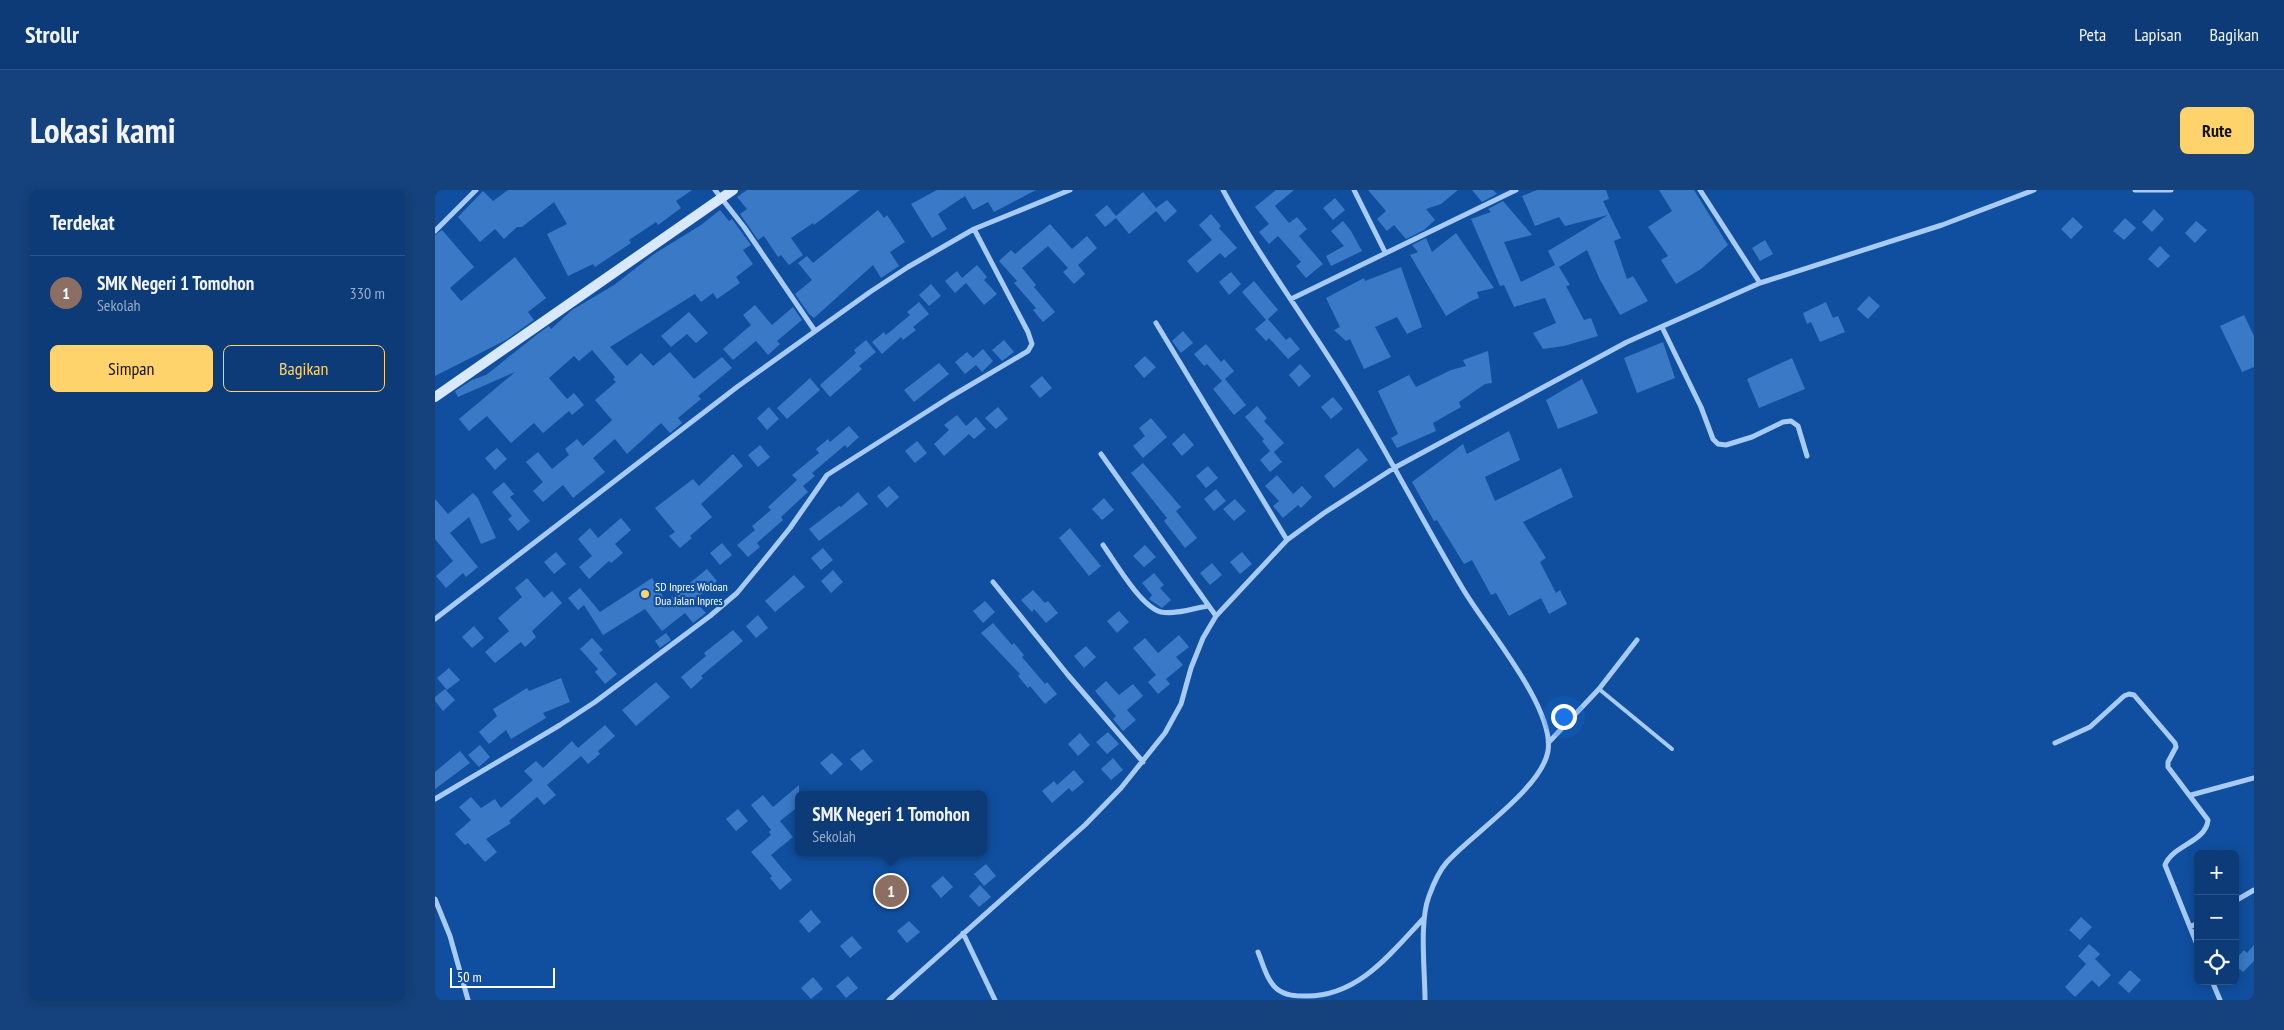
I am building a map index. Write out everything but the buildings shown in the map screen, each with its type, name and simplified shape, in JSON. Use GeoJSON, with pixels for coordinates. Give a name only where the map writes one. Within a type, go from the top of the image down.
{"type":"FeatureCollection","features":[{"type":"Feature","properties":{"kind":"main road"},"geometry":{"type":"LineString","coordinates":[[435,396],[718,194],[733,190]]}},
{"type":"Feature","properties":{"kind":"street"},"geometry":{"type":"LineString","coordinates":[[435,231],[476,190]]}},
{"type":"Feature","properties":{"kind":"street"},"geometry":{"type":"LineString","coordinates":[[436,617],[737,387],[908,266],[974,230],[1070,190]]}},
{"type":"Feature","properties":{"kind":"street"},"geometry":{"type":"LineString","coordinates":[[1223,190],[1341,377],[1464,590],[1535,700],[1545,725],[1549,742],[1547,756],[1539,773],[1520,794],[1445,864],[1428,898],[1425,918],[1425,1000]]}},
{"type":"Feature","properties":{"kind":"street"},"geometry":{"type":"LineString","coordinates":[[1354,190],[1385,252]]}},
{"type":"Feature","properties":{"kind":"street"},"geometry":{"type":"LineString","coordinates":[[1291,299],[1516,190]]}},
{"type":"Feature","properties":{"kind":"street"},"geometry":{"type":"LineString","coordinates":[[1700,190],[1760,283]]}},
{"type":"Feature","properties":{"kind":"street"},"geometry":{"type":"LineString","coordinates":[[889,1000],[1085,825],[1121,788],[1165,734],[1181,704],[1191,668],[1203,638],[1215,616],[1287,540],[1394,468],[1627,342],[1760,283],[1942,225],[2034,190]]}},
{"type":"Feature","properties":{"kind":"street"},"geometry":{"type":"LineString","coordinates":[[2135,190],[2171,190]]}},
{"type":"Feature","properties":{"kind":"street"},"geometry":{"type":"LineString","coordinates":[[718,194],[815,332]]}},
{"type":"Feature","properties":{"kind":"street"},"geometry":{"type":"LineString","coordinates":[[435,799],[504,760],[581,711],[710,616],[737,593],[790,528],[827,475],[950,397],[1028,351],[1032,344],[1028,332],[974,230]]}},
{"type":"Feature","properties":{"kind":"street"},"geometry":{"type":"LineString","coordinates":[[1156,323],[1287,540]]}},
{"type":"Feature","properties":{"kind":"street"},"geometry":{"type":"LineString","coordinates":[[1662,326],[1701,407],[1713,438],[1718,444],[1726,445],[1752,437],[1783,422],[1791,421],[1797,426],[1807,456]]}},
{"type":"Feature","properties":{"kind":"street"},"geometry":{"type":"LineString","coordinates":[[1101,454],[1215,616]]}},
{"type":"Feature","properties":{"kind":"street"},"geometry":{"type":"LineString","coordinates":[[1103,545],[1147,604],[1161,612],[1175,612],[1208,606]]}},
{"type":"Feature","properties":{"kind":"street"},"geometry":{"type":"LineString","coordinates":[[993,582],[1068,675],[1143,762]]}},
{"type":"Feature","properties":{"kind":"street"},"geometry":{"type":"LineString","coordinates":[[1549,742],[1599,689],[1637,640]]}},
{"type":"Feature","properties":{"kind":"street"},"geometry":{"type":"LineString","coordinates":[[2055,744],[2090,727],[2124,696],[2129,694],[2134,695],[2175,743],[2176,747],[2168,762],[2169,767],[2206,814],[2208,826],[2205,831],[2168,856],[2165,865],[2195,940]]}},
{"type":"Feature","properties":{"kind":"street"},"geometry":{"type":"LineString","coordinates":[[2191,795],[2254,778]]}},
{"type":"Feature","properties":{"kind":"street"},"geometry":{"type":"LineString","coordinates":[[2239,899],[2254,890]]}},
{"type":"Feature","properties":{"kind":"street"},"geometry":{"type":"LineString","coordinates":[[435,899],[450,936],[468,1000]]}},
{"type":"Feature","properties":{"kind":"street"},"geometry":{"type":"LineString","coordinates":[[1258,952],[1269,978],[1277,989],[1291,996],[1311,996],[1336,992],[1350,987],[1366,977],[1425,918]]}},
{"type":"Feature","properties":{"kind":"street"},"geometry":{"type":"LineString","coordinates":[[2190,927],[2194,925]]}},
{"type":"Feature","properties":{"kind":"street"},"geometry":{"type":"LineString","coordinates":[[963,933],[995,1000]]}},
{"type":"Feature","properties":{"kind":"street"},"geometry":{"type":"LineString","coordinates":[[2214,985],[2220,1000]]}},
{"type":"Feature","properties":{"kind":"lane"},"geometry":{"type":"LineString","coordinates":[[1599,689],[1672,749]]}},
{"type":"Feature","properties":{"kind":"place","name":"SD Inpres Woloan Dua Jalan Inpres"},"geometry":{"type":"Point","coordinates":[645,594]}},
{"type":"Feature","properties":{"kind":"place","name":"SMK Negeri 1 Tomohon"},"geometry":{"type":"Point","coordinates":[891,891]}}]}
